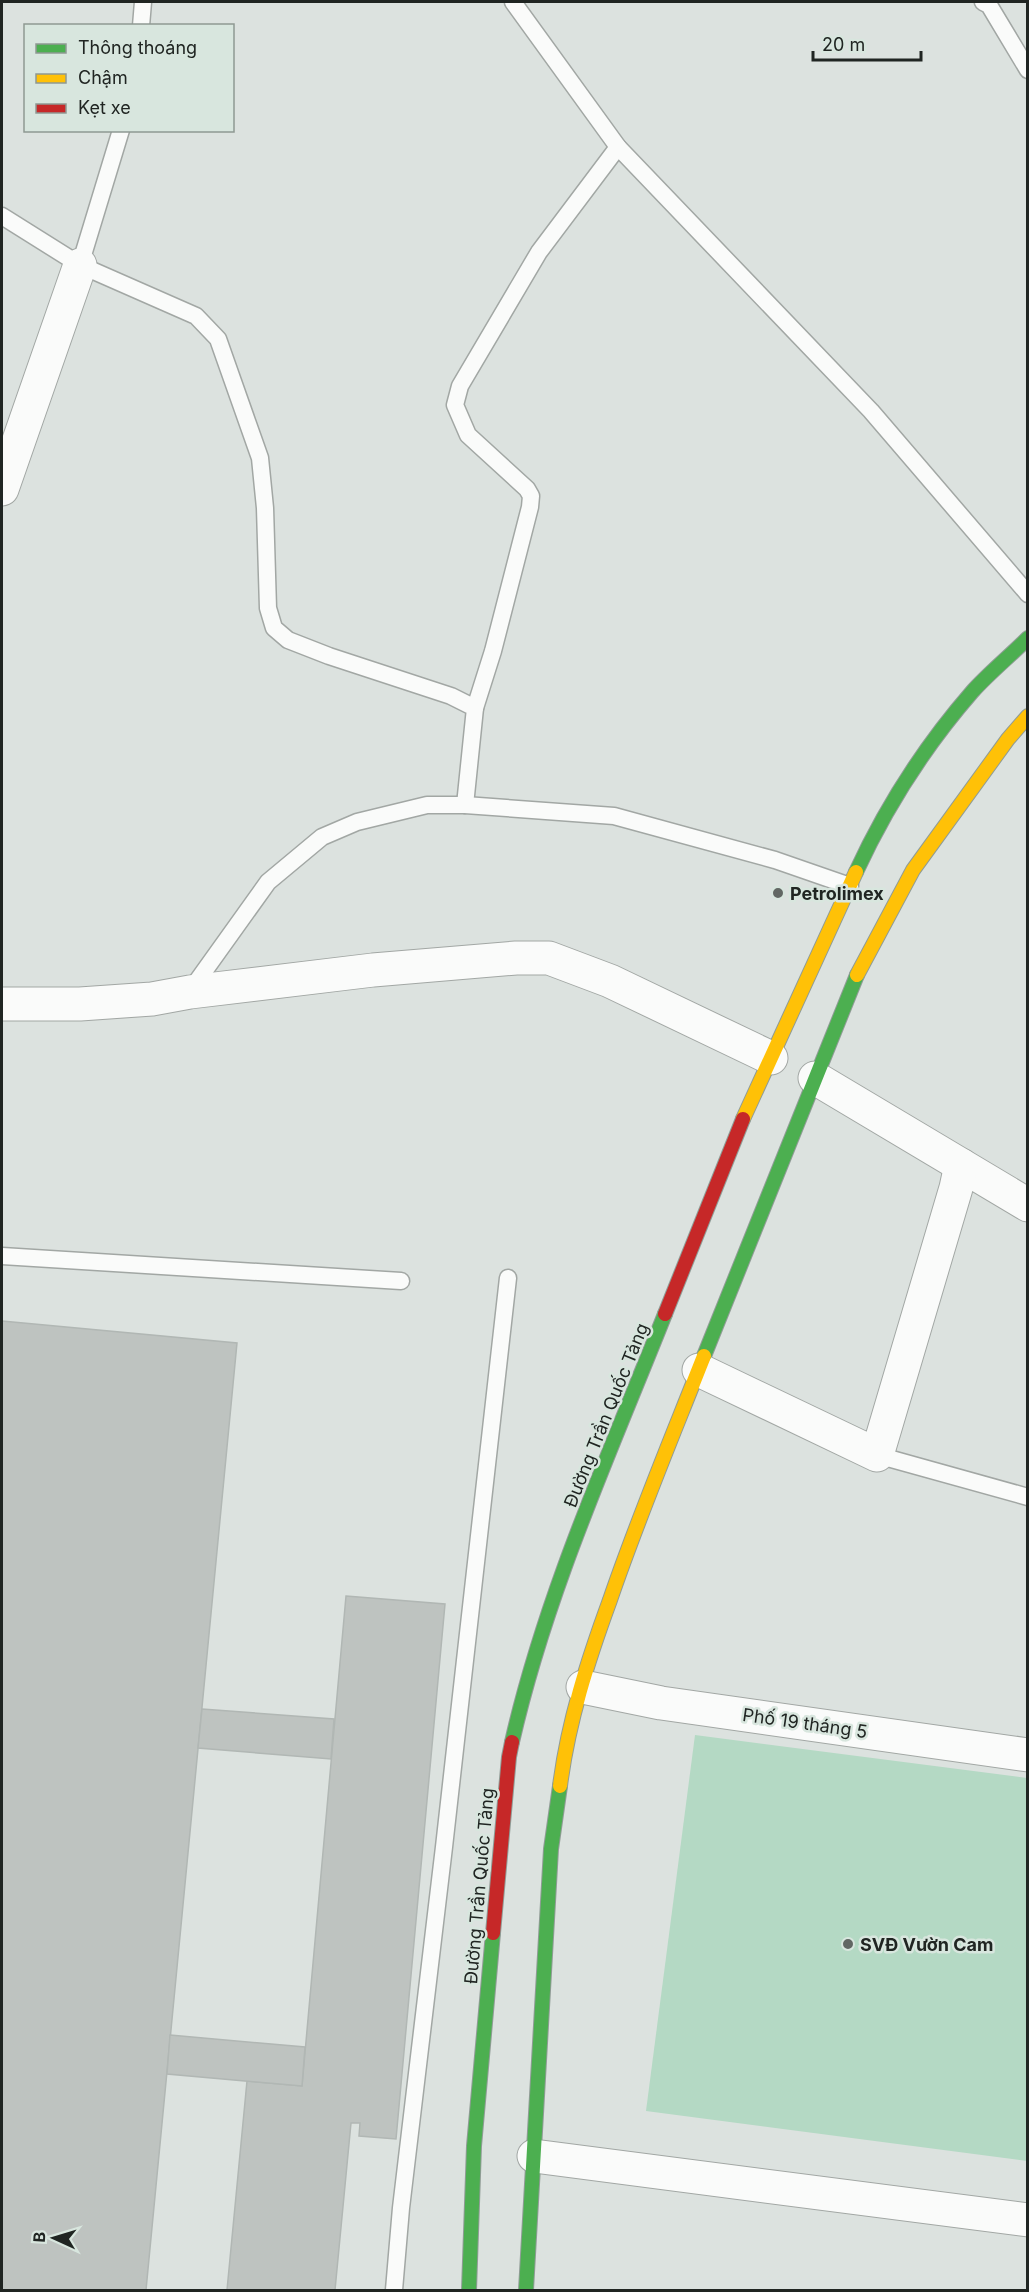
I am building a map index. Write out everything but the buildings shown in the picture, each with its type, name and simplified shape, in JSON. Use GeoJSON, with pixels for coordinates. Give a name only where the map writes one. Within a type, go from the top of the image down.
{"type":"FeatureCollection","features":[{"type":"Feature","properties":{"kind":"highway","name":"Đường Trần Quốc Tảng"},"geometry":{"type":"LineString","coordinates":[[469,2290],[474,2146],[509,1756],[526,1682],[553,1596],[744,1116],[865,852],[919,758],[973,691],[1028,638]]}},
{"type":"Feature","properties":{"kind":"highway"},"geometry":{"type":"LineString","coordinates":[[526,2290],[551,1849],[564,1754],[592,1650],[625,1556],[849,991],[913,870],[1008,739],[1028,716]]}},
{"type":"Feature","properties":{"kind":"street"},"geometry":{"type":"LineString","coordinates":[[2,489],[80,265]]}},
{"type":"Feature","properties":{"kind":"street"},"geometry":{"type":"LineString","coordinates":[[2,1004],[80,1004],[152,999],[190,992],[373,970],[516,958],[549,958],[610,981],[771,1058]]}},
{"type":"Feature","properties":{"kind":"street"},"geometry":{"type":"LineString","coordinates":[[814,1078],[1028,1204]]}},
{"type":"Feature","properties":{"kind":"street"},"geometry":{"type":"LineString","coordinates":[[699,1370],[877,1455],[961,1165]]}},
{"type":"Feature","properties":{"kind":"street","name":"Phố 19 tháng 5"},"geometry":{"type":"LineString","coordinates":[[583,1687],[661,1703],[1028,1755]]}},
{"type":"Feature","properties":{"kind":"street"},"geometry":{"type":"LineString","coordinates":[[534,2156],[1028,2220]]}},
{"type":"Feature","properties":{"kind":"lane"},"geometry":{"type":"LineString","coordinates":[[141,24],[143,2]]}},
{"type":"Feature","properties":{"kind":"lane"},"geometry":{"type":"LineString","coordinates":[[513,2],[618,147],[871,411],[1028,594]]}},
{"type":"Feature","properties":{"kind":"lane"},"geometry":{"type":"LineString","coordinates":[[983,2],[989,5],[1028,70]]}},
{"type":"Feature","properties":{"kind":"lane"},"geometry":{"type":"LineString","coordinates":[[80,265],[121,132]]}},
{"type":"Feature","properties":{"kind":"lane"},"geometry":{"type":"LineString","coordinates":[[465,805],[475,708],[493,651],[531,496],[527,489],[468,435],[454,405],[459,386],[539,252],[618,147]]}},
{"type":"Feature","properties":{"kind":"lane"},"geometry":{"type":"LineString","coordinates":[[2,216],[80,265],[196,316],[218,339],[260,458],[265,508],[268,608],[274,628],[288,640],[451,696],[475,708]]}},
{"type":"Feature","properties":{"kind":"lane"},"geometry":{"type":"LineString","coordinates":[[190,992],[268,882],[322,837],[357,822],[427,805],[465,805],[614,816],[775,860],[850,886]]}},
{"type":"Feature","properties":{"kind":"lane"},"geometry":{"type":"LineString","coordinates":[[2,1256],[401,1281]]}},
{"type":"Feature","properties":{"kind":"lane"},"geometry":{"type":"LineString","coordinates":[[394,2290],[401,2208],[508,1278]]}},
{"type":"Feature","properties":{"kind":"lane"},"geometry":{"type":"LineString","coordinates":[[877,1455],[1028,1497]]}},
{"type":"Feature","properties":{"kind":"green space","name":"SVĐ Vườn Cam"},"geometry":{"type":"Polygon","coordinates":[[[695,1735],[1027,1778],[1027,2161],[646,2111],[695,1735]]]}},
{"type":"Feature","properties":{"kind":"traffic: fast"},"geometry":{"type":"LineString","coordinates":[[856,872],[893,801],[938,734],[979,685],[1028,638]]}},
{"type":"Feature","properties":{"kind":"traffic: fast"},"geometry":{"type":"LineString","coordinates":[[704,1356],[857,975]]}},
{"type":"Feature","properties":{"kind":"traffic: fast"},"geometry":{"type":"LineString","coordinates":[[512,1742],[542,1632],[561,1578],[665,1314]]}},
{"type":"Feature","properties":{"kind":"traffic: fast"},"geometry":{"type":"LineString","coordinates":[[526,2290],[551,1849],[560,1786]]}},
{"type":"Feature","properties":{"kind":"traffic: fast"},"geometry":{"type":"LineString","coordinates":[[469,2290],[474,2146],[493,1933]]}},
{"type":"Feature","properties":{"kind":"traffic: slow"},"geometry":{"type":"LineString","coordinates":[[857,975],[913,870],[1008,739],[1028,716]]}},
{"type":"Feature","properties":{"kind":"traffic: slow"},"geometry":{"type":"LineString","coordinates":[[743,1119],[856,872]]}},
{"type":"Feature","properties":{"kind":"traffic: slow"},"geometry":{"type":"LineString","coordinates":[[560,1786],[568,1738],[594,1645],[644,1508],[704,1356]]}},
{"type":"Feature","properties":{"kind":"traffic: jam"},"geometry":{"type":"LineString","coordinates":[[665,1314],[743,1119]]}},
{"type":"Feature","properties":{"kind":"traffic: jam"},"geometry":{"type":"LineString","coordinates":[[493,1933],[512,1742]]}},
{"type":"Feature","properties":{"kind":"place","name":"Petrolimex"},"geometry":{"type":"Point","coordinates":[778,893]}},
{"type":"Feature","properties":{"kind":"place","name":"SVĐ Vườn Cam"},"geometry":{"type":"Point","coordinates":[848,1944]}}]}
